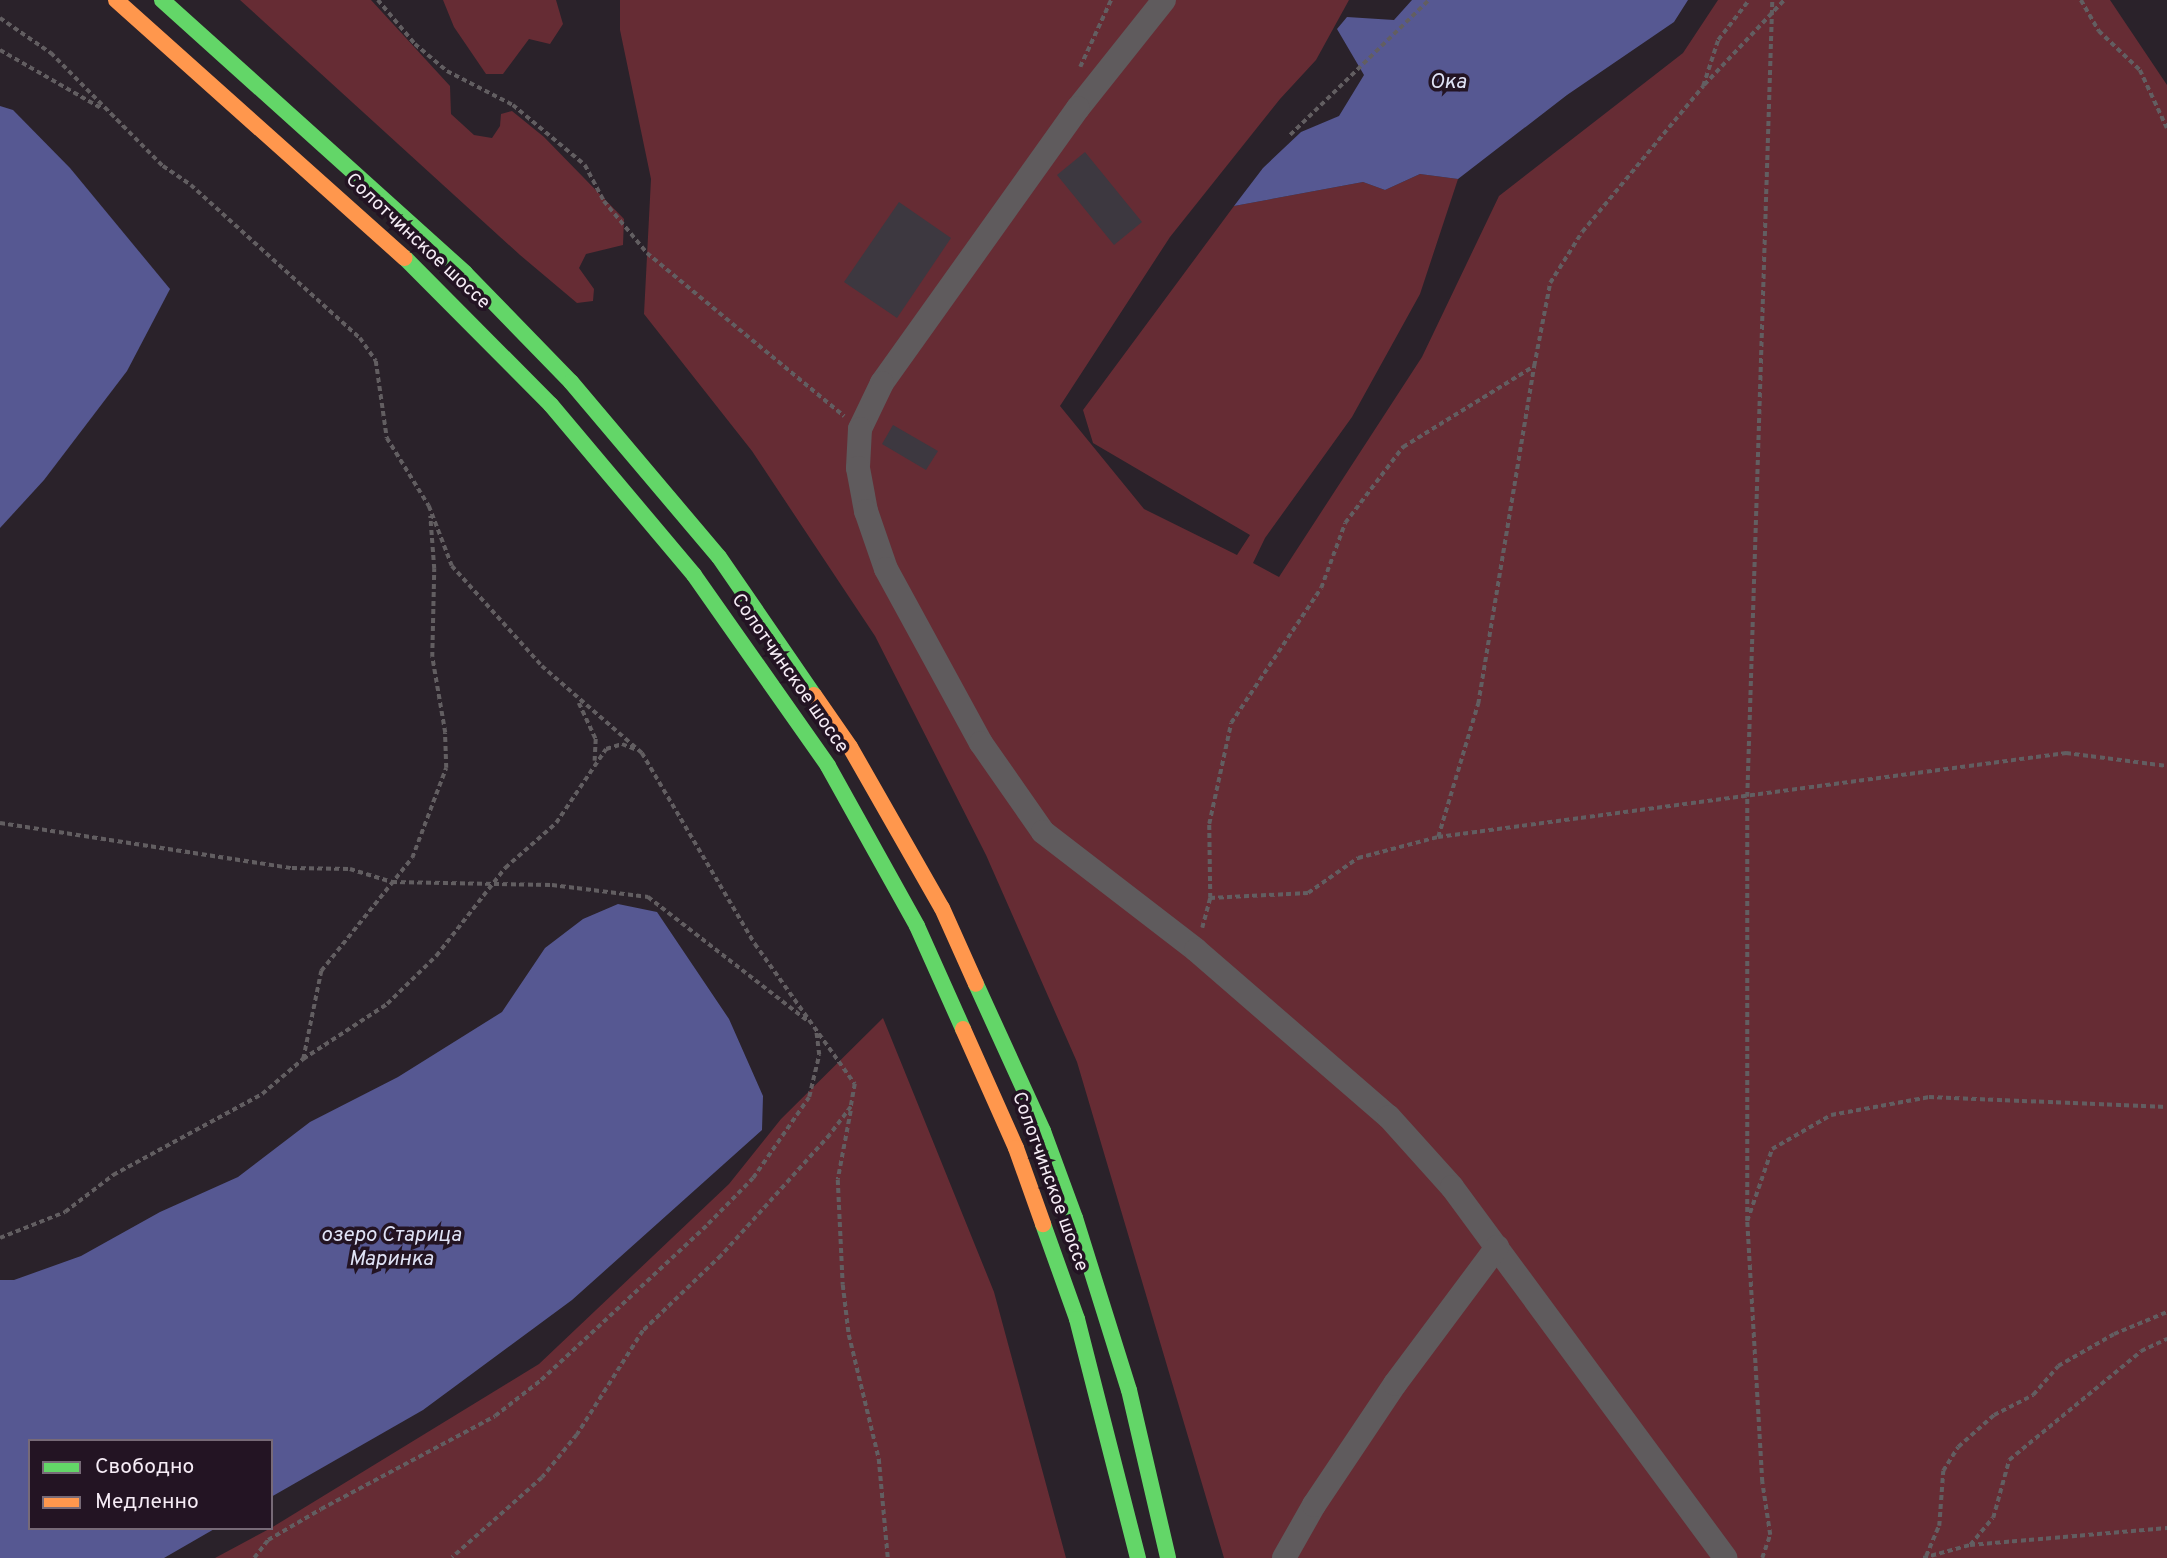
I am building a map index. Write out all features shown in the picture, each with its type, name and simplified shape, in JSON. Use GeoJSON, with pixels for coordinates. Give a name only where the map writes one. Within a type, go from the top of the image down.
{"type":"FeatureCollection","features":[{"type":"Feature","properties":{"kind":"main road","name":"Солотчинское шоссе"},"geometry":{"type":"LineString","coordinates":[[116,0],[336,193],[526,378],[694,575],[814,745],[917,926],[1016,1148],[1077,1319],[1138,1558]]}},
{"type":"Feature","properties":{"kind":"main road","name":"Солотчинское шоссе"},"geometry":{"type":"LineString","coordinates":[[162,0],[465,273],[571,382],[719,557],[850,747],[942,908],[1042,1132],[1075,1218],[1129,1390],[1168,1558]]}},
{"type":"Feature","properties":{"kind":"street"},"geometry":{"type":"LineString","coordinates":[[1164,0],[978,244],[882,383],[860,429],[858,468],[866,511],[886,569],[994,765],[1043,832],[1196,950],[1389,1116],[1497,1247],[1726,1558]]}},
{"type":"Feature","properties":{"kind":"street"},"geometry":{"type":"LineString","coordinates":[[1284,1558],[1314,1504],[1388,1395],[1497,1247]]}},
{"type":"Feature","properties":{"kind":"path"},"geometry":{"type":"LineString","coordinates":[[378,0],[415,44],[447,71],[513,105],[586,165],[604,201],[647,253],[860,429]]}},
{"type":"Feature","properties":{"kind":"path"},"geometry":{"type":"LineString","coordinates":[[1290,135],[1429,0]]}},
{"type":"Feature","properties":{"kind":"path"},"geometry":{"type":"LineString","coordinates":[[1703,86],[1718,40],[1749,0]]}},
{"type":"Feature","properties":{"kind":"path"},"geometry":{"type":"LineString","coordinates":[[1762,1558],[1770,1535],[1762,1482],[1747,1221],[1747,797],[1772,0]]}},
{"type":"Feature","properties":{"kind":"path"},"geometry":{"type":"LineString","coordinates":[[1438,836],[1478,704],[1550,283],[1582,232],[1703,86],[1784,0]]}},
{"type":"Feature","properties":{"kind":"path"},"geometry":{"type":"LineString","coordinates":[[2081,0],[2099,31],[2140,70],[2167,128]]}},
{"type":"Feature","properties":{"kind":"path"},"geometry":{"type":"LineString","coordinates":[[0,18],[51,53],[106,111],[360,338],[376,361],[387,438],[429,506],[452,566],[578,701],[642,753],[755,944],[855,1084],[838,1180],[843,1285],[849,1335],[879,1459],[888,1558]]}},
{"type":"Feature","properties":{"kind":"path"},"geometry":{"type":"LineString","coordinates":[[0,50],[106,111]]}},
{"type":"Feature","properties":{"kind":"path"},"geometry":{"type":"LineString","coordinates":[[1196,950],[1210,898],[1209,824],[1231,723],[1321,588],[1345,523],[1403,447],[1534,366]]}},
{"type":"Feature","properties":{"kind":"path"},"geometry":{"type":"LineString","coordinates":[[303,1059],[321,971],[412,858],[446,768],[446,733],[432,657],[434,569],[429,506]]}},
{"type":"Feature","properties":{"kind":"path"},"geometry":{"type":"LineString","coordinates":[[578,701],[596,739],[595,763]]}},
{"type":"Feature","properties":{"kind":"path"},"geometry":{"type":"LineString","coordinates":[[0,1238],[65,1212],[113,1175],[262,1094],[303,1059],[387,1004],[436,956],[493,883],[556,823],[606,749],[622,744],[642,753]]}},
{"type":"Feature","properties":{"kind":"path"},"geometry":{"type":"LineString","coordinates":[[1210,898],[1308,893],[1358,858],[1438,836],[2066,753],[2167,766]]}},
{"type":"Feature","properties":{"kind":"path"},"geometry":{"type":"LineString","coordinates":[[0,823],[292,869],[351,869],[392,882],[444,886],[493,883],[648,897],[815,1027],[819,1055],[809,1097],[753,1178],[708,1224],[541,1380],[495,1416],[300,1521],[268,1540],[254,1558]]}},
{"type":"Feature","properties":{"kind":"path"},"geometry":{"type":"LineString","coordinates":[[1747,1221],[1772,1149],[1831,1115],[1929,1097],[2167,1107]]}},
{"type":"Feature","properties":{"kind":"path"},"geometry":{"type":"LineString","coordinates":[[452,1558],[542,1478],[577,1434],[643,1331],[670,1299],[721,1256],[851,1107]]}},
{"type":"Feature","properties":{"kind":"path"},"geometry":{"type":"LineString","coordinates":[[1924,1557],[1939,1526],[1942,1471],[1958,1447],[1994,1415],[2033,1395],[2058,1366],[2114,1334],[2167,1312]]}},
{"type":"Feature","properties":{"kind":"path"},"geometry":{"type":"LineString","coordinates":[[1970,1545],[1993,1518],[2009,1460],[2141,1351],[2167,1339]]}},
{"type":"Feature","properties":{"kind":"path"},"geometry":{"type":"LineString","coordinates":[[1924,1557],[1970,1545],[2167,1528]]}},
{"type":"Feature","properties":{"kind":"shaded area"},"geometry":{"type":"Polygon","coordinates":[[[240,0],[371,0],[450,86],[451,114],[474,135],[492,138],[500,126],[501,114],[512,111],[544,137],[624,219],[623,245],[586,254],[579,268],[594,289],[593,301],[577,303],[520,255],[240,0]]]}},
{"type":"Feature","properties":{"kind":"shaded area"},"geometry":{"type":"Polygon","coordinates":[[[443,0],[556,0],[563,24],[550,44],[529,39],[503,74],[486,74],[454,27],[443,0]]]}},
{"type":"Feature","properties":{"kind":"shaded area"},"geometry":{"type":"Polygon","coordinates":[[[620,0],[1349,0],[1316,60],[1280,99],[1170,237],[1060,406],[1144,509],[1237,555],[1250,535],[1093,443],[1083,410],[1234,206],[1363,182],[1385,190],[1420,174],[1458,179],[1420,294],[1352,417],[1265,538],[1253,563],[1279,577],[1422,357],[1499,196],[1683,53],[1718,0],[2110,0],[2167,85],[2167,1558],[1224,1558],[1077,1062],[986,855],[875,636],[752,451],[644,314],[651,179],[620,30],[620,0]]]}},
{"type":"Feature","properties":{"kind":"shaded area"},"geometry":{"type":"Polygon","coordinates":[[[883,1018],[994,1292],[1066,1558],[215,1558],[267,1530],[273,1530],[273,1527],[539,1364],[729,1184],[781,1119],[883,1018]]]}},
{"type":"Feature","properties":{"kind":"water","name":"Ока"},"geometry":{"type":"Polygon","coordinates":[[[1412,0],[1688,0],[1674,22],[1567,95],[1458,179],[1420,174],[1385,190],[1363,182],[1234,206],[1263,168],[1301,132],[1339,116],[1364,75],[1337,29],[1347,17],[1394,20],[1412,0]]]}},
{"type":"Feature","properties":{"kind":"water"},"geometry":{"type":"Polygon","coordinates":[[[0,106],[13,110],[70,168],[170,289],[127,371],[44,480],[0,528],[0,106]]]}},
{"type":"Feature","properties":{"kind":"water","name":"озеро Старица Маринка"},"geometry":{"type":"Polygon","coordinates":[[[618,904],[657,912],[729,1019],[763,1096],[762,1130],[572,1300],[423,1410],[273,1496],[273,1439],[28,1439],[28,1530],[213,1530],[164,1558],[0,1558],[0,1280],[14,1280],[81,1256],[160,1212],[238,1177],[310,1122],[398,1077],[502,1012],[545,948],[583,919],[618,904]]]}},
{"type":"Feature","properties":{"kind":"building"},"geometry":{"type":"Polygon","coordinates":[[[1085,152],[1142,222],[1114,245],[1057,175],[1085,152]]]}},
{"type":"Feature","properties":{"kind":"building"},"geometry":{"type":"Polygon","coordinates":[[[899,202],[951,238],[897,318],[844,282],[899,202]]]}},
{"type":"Feature","properties":{"kind":"building"},"geometry":{"type":"Polygon","coordinates":[[[893,425],[938,451],[926,470],[882,444],[893,425]]]}},
{"type":"Feature","properties":{"kind":"traffic: fast"},"geometry":{"type":"LineString","coordinates":[[162,0],[465,273],[571,382],[719,557],[814,695]]}},
{"type":"Feature","properties":{"kind":"traffic: fast"},"geometry":{"type":"LineString","coordinates":[[405,258],[551,405],[694,575],[828,766],[917,926],[963,1029]]}},
{"type":"Feature","properties":{"kind":"traffic: fast"},"geometry":{"type":"LineString","coordinates":[[976,984],[1043,1131],[1075,1218],[1129,1390],[1168,1558]]}},
{"type":"Feature","properties":{"kind":"traffic: fast"},"geometry":{"type":"LineString","coordinates":[[1043,1224],[1077,1319],[1138,1558]]}},
{"type":"Feature","properties":{"kind":"traffic: slow"},"geometry":{"type":"LineString","coordinates":[[116,0],[405,258]]}},
{"type":"Feature","properties":{"kind":"traffic: slow"},"geometry":{"type":"LineString","coordinates":[[814,695],[850,747],[942,908],[976,984]]}},
{"type":"Feature","properties":{"kind":"traffic: slow"},"geometry":{"type":"LineString","coordinates":[[963,1029],[1016,1148],[1043,1224]]}}]}
